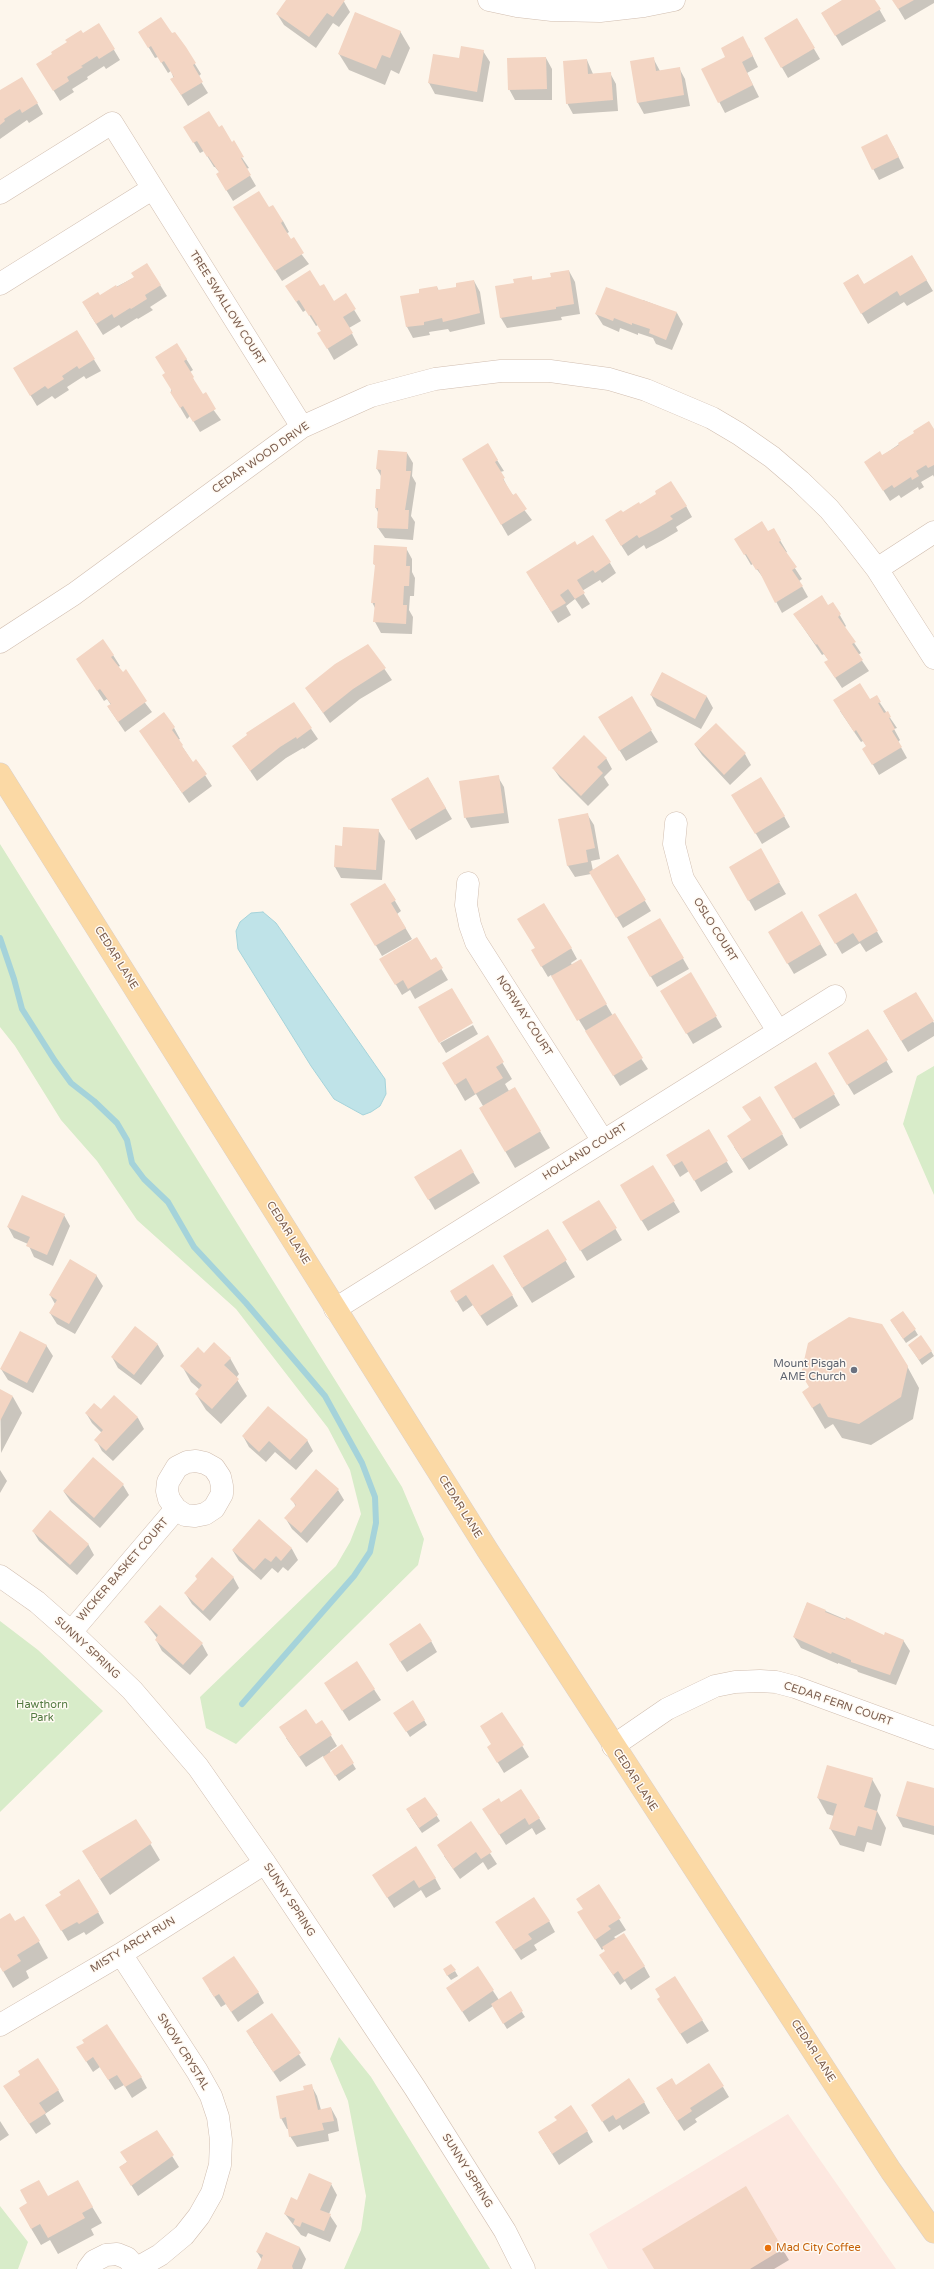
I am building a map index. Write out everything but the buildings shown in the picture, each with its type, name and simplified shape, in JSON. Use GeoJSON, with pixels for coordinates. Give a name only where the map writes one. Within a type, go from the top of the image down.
{"type":"FeatureCollection","features":[{"type":"Feature","properties":{"kind":"main road","name":"CEDAR LANE"},"geometry":{"type":"LineString","coordinates":[[0,774],[335,1309],[613,1746],[891,2171],[934,2232]]}},
{"type":"Feature","properties":{"kind":"street"},"geometry":{"type":"LineString","coordinates":[[489,0],[517,6],[552,10],[600,11],[644,6],[674,0]]}},
{"type":"Feature","properties":{"kind":"street","name":"TREE SWALLOW COURT"},"geometry":{"type":"LineString","coordinates":[[0,193],[112,123],[302,428]]}},
{"type":"Feature","properties":{"kind":"street"},"geometry":{"type":"LineString","coordinates":[[0,284],[152,189]]}},
{"type":"Feature","properties":{"kind":"street","name":"CEDAR WOOD DRIVE"},"geometry":{"type":"LineString","coordinates":[[0,642],[74,594],[302,428],[371,396],[435,379],[501,371],[550,372],[609,379],[646,390],[712,418],[739,434],[772,457],[829,509],[877,569],[934,658]]}},
{"type":"Feature","properties":{"kind":"street"},"geometry":{"type":"LineString","coordinates":[[877,569],[934,532]]}},
{"type":"Feature","properties":{"kind":"street","name":"OSLO COURT"},"geometry":{"type":"LineString","coordinates":[[676,823],[674,844],[683,879],[778,1031]]}},
{"type":"Feature","properties":{"kind":"street","name":"NORWAY COURT"},"geometry":{"type":"LineString","coordinates":[[468,883],[466,906],[470,925],[476,942],[603,1141]]}},
{"type":"Feature","properties":{"kind":"street","name":"HOLLAND COURT"},"geometry":{"type":"LineString","coordinates":[[335,1309],[835,996]]}},
{"type":"Feature","properties":{"kind":"street","name":"WICKER BASKET COURT"},"geometry":{"type":"LineString","coordinates":[[71,1632],[176,1509]]}},
{"type":"Feature","properties":{"kind":"street","name":"SUNNY SPRING"},"geometry":{"type":"LineString","coordinates":[[0,1576],[37,1602],[132,1690],[166,1727],[198,1767],[265,1863],[466,2168],[505,2232],[524,2269]]}},
{"type":"Feature","properties":{"kind":"street","name":"CEDAR FERN COURT"},"geometry":{"type":"LineString","coordinates":[[613,1746],[688,1698],[715,1686],[735,1682],[760,1681],[776,1682],[795,1687],[934,1738]]}},
{"type":"Feature","properties":{"kind":"street","name":"MISTY ARCH RUN"},"geometry":{"type":"LineString","coordinates":[[0,2026],[121,1954],[265,1863]]}},
{"type":"Feature","properties":{"kind":"street","name":"SNOW CRYSTAL"},"geometry":{"type":"LineString","coordinates":[[88,2269],[94,2261],[106,2255],[117,2254],[127,2258],[137,2268],[166,2250],[184,2235],[199,2216],[212,2193],[220,2165],[221,2140],[218,2117],[211,2096],[198,2071],[121,1954]]}},
{"type":"Feature","properties":{"kind":"shaded area"},"geometry":{"type":"Polygon","coordinates":[[[788,2114],[896,2269],[608,2269],[589,2234],[788,2114]]]}},
{"type":"Feature","properties":{"kind":"green space"},"geometry":{"type":"Polygon","coordinates":[[[0,844],[402,1487],[424,1539],[418,1565],[236,1744],[206,1728],[200,1697],[336,1566],[350,1542],[361,1514],[350,1470],[328,1428],[236,1309],[137,1220],[97,1161],[61,1120],[15,1046],[0,1027],[0,844]]]}},
{"type":"Feature","properties":{"kind":"green space"},"geometry":{"type":"Polygon","coordinates":[[[934,1066],[934,1195],[903,1124],[917,1076],[934,1066]]]}},
{"type":"Feature","properties":{"kind":"green space","name":"Hawthorn Park"},"geometry":{"type":"Polygon","coordinates":[[[0,1621],[38,1650],[103,1711],[0,1812],[0,1621]]]}},
{"type":"Feature","properties":{"kind":"green space"},"geometry":{"type":"Polygon","coordinates":[[[339,2037],[371,2077],[490,2269],[344,2269],[361,2230],[366,2196],[348,2101],[330,2059],[339,2037]]]}},
{"type":"Feature","properties":{"kind":"green space"},"geometry":{"type":"Polygon","coordinates":[[[0,2206],[28,2242],[18,2269],[0,2269],[0,2206]]]}},
{"type":"Feature","properties":{"kind":"water"},"geometry":{"type":"Polygon","coordinates":[[[263,912],[276,923],[385,1079],[386,1094],[380,1106],[371,1112],[363,1115],[334,1099],[311,1066],[238,949],[236,931],[240,922],[251,913],[263,912]]]}},
{"type":"Feature","properties":{"kind":"waterway"},"geometry":{"type":"LineString","coordinates":[[0,938],[14,979],[22,1009],[55,1061],[71,1083],[94,1101],[117,1123],[127,1140],[132,1163],[144,1179],[168,1202],[194,1247],[246,1303],[325,1396],[362,1463],[375,1497],[376,1523],[370,1552],[354,1576],[242,1704]]}},
{"type":"Feature","properties":{"kind":"place","name":"Mount Pisgah AME Church"},"geometry":{"type":"Point","coordinates":[854,1370]}},
{"type":"Feature","properties":{"kind":"place","name":"Mad City Coffee"},"geometry":{"type":"Point","coordinates":[768,2248]}}]}
